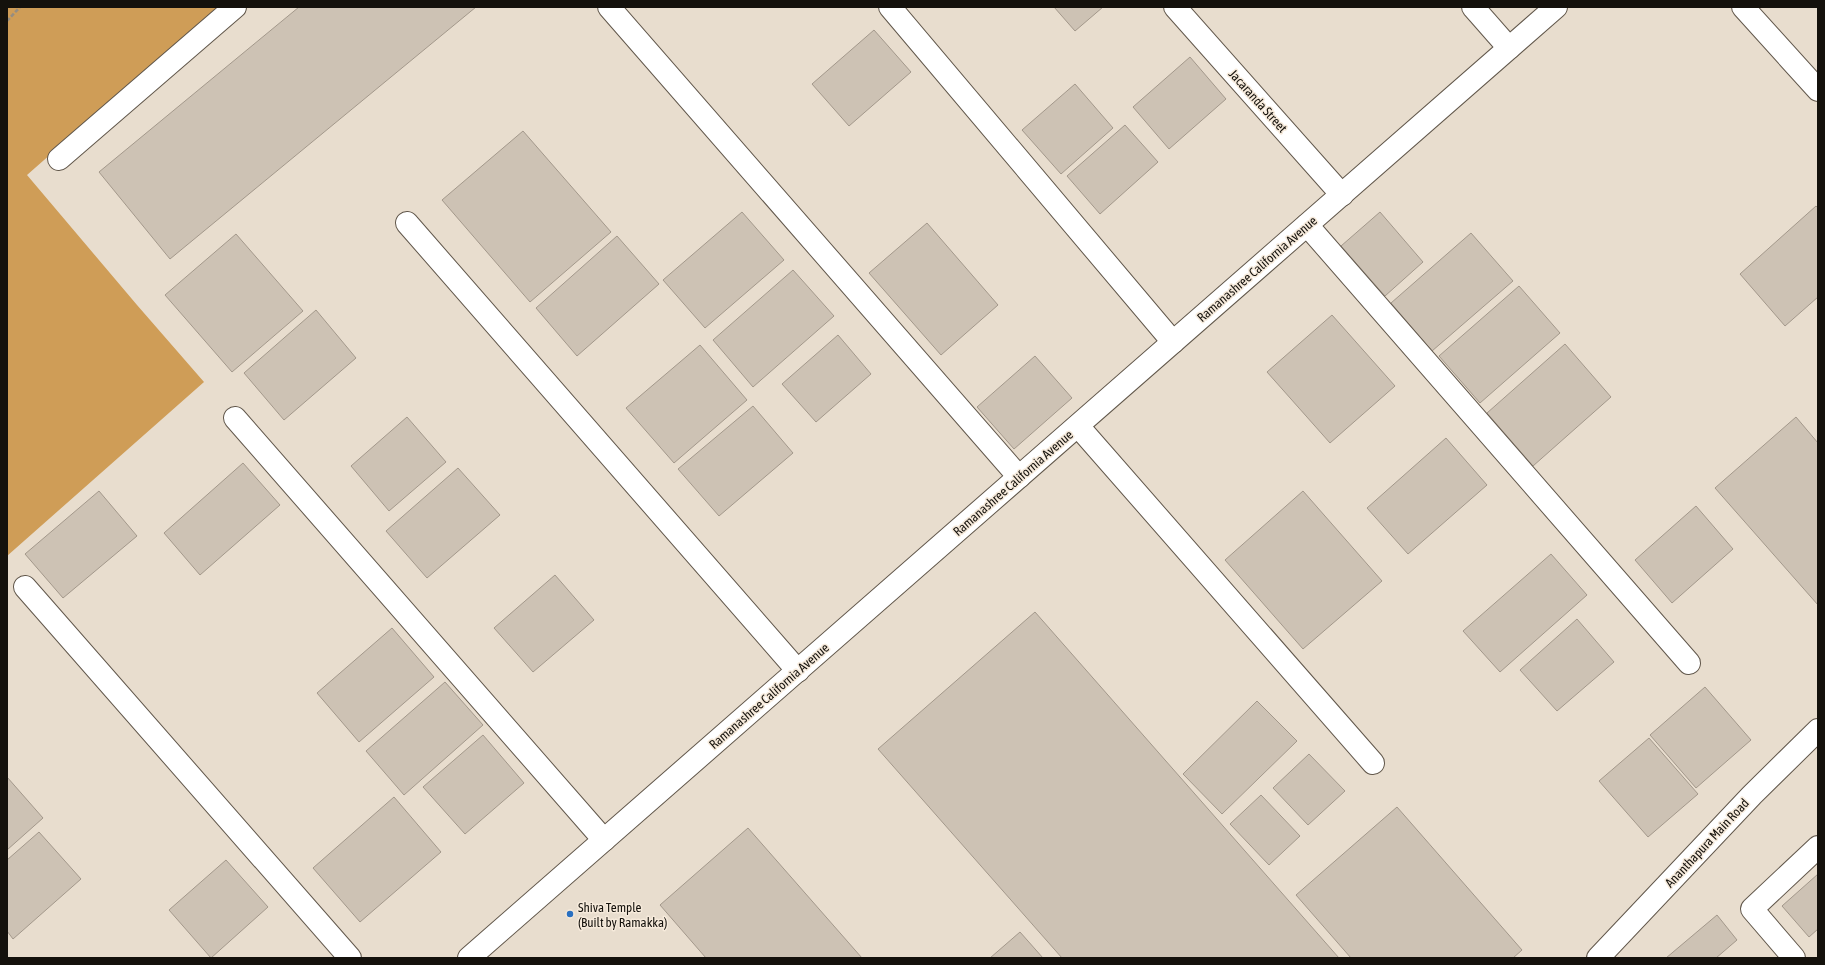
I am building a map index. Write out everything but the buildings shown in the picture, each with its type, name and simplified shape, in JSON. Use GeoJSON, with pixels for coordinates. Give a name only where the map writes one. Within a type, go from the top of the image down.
{"type":"FeatureCollection","features":[{"type":"Feature","properties":{"kind":"street"},"geometry":{"type":"LineString","coordinates":[[59,159],[235,7]]}},
{"type":"Feature","properties":{"kind":"street"},"geometry":{"type":"LineString","coordinates":[[609,7],[1019,477]]}},
{"type":"Feature","properties":{"kind":"street"},"geometry":{"type":"LineString","coordinates":[[890,7],[1173,342]]}},
{"type":"Feature","properties":{"kind":"street","name":"Jacaranda Street"},"geometry":{"type":"LineString","coordinates":[[1175,7],[1342,195]]}},
{"type":"Feature","properties":{"kind":"street"},"geometry":{"type":"LineString","coordinates":[[1473,7],[1509,48]]}},
{"type":"Feature","properties":{"kind":"street","name":"Ramanashree California Avenue"},"geometry":{"type":"LineString","coordinates":[[483,954],[604,840],[1556,7]]}},
{"type":"Feature","properties":{"kind":"street"},"geometry":{"type":"LineString","coordinates":[[1743,7],[1818,90]]}},
{"type":"Feature","properties":{"kind":"street"},"geometry":{"type":"LineString","coordinates":[[407,223],[798,670]]}},
{"type":"Feature","properties":{"kind":"street"},"geometry":{"type":"LineString","coordinates":[[1307,225],[1689,663]]}},
{"type":"Feature","properties":{"kind":"street"},"geometry":{"type":"LineString","coordinates":[[235,418],[604,840]]}},
{"type":"Feature","properties":{"kind":"street"},"geometry":{"type":"LineString","coordinates":[[1078,426],[1373,763]]}},
{"type":"Feature","properties":{"kind":"street"},"geometry":{"type":"LineString","coordinates":[[25,587],[350,958]]}},
{"type":"Feature","properties":{"kind":"street","name":"Ananthapura Main Road"},"geometry":{"type":"LineString","coordinates":[[1598,958],[1752,795],[1818,730]]}},
{"type":"Feature","properties":{"kind":"street"},"geometry":{"type":"LineString","coordinates":[[1794,958],[1752,909],[1818,847]]}},
{"type":"Feature","properties":{"kind":"path"},"geometry":{"type":"LineString","coordinates":[[7,21],[20,7]]}},
{"type":"Feature","properties":{"kind":"shaded area"},"geometry":{"type":"Polygon","coordinates":[[[7,7],[218,7],[27,175],[204,382],[7,556],[7,7]]]}},
{"type":"Feature","properties":{"kind":"place","name":"Shiva Temple (Built by Ramakka)"},"geometry":{"type":"Point","coordinates":[570,914]}}]}
